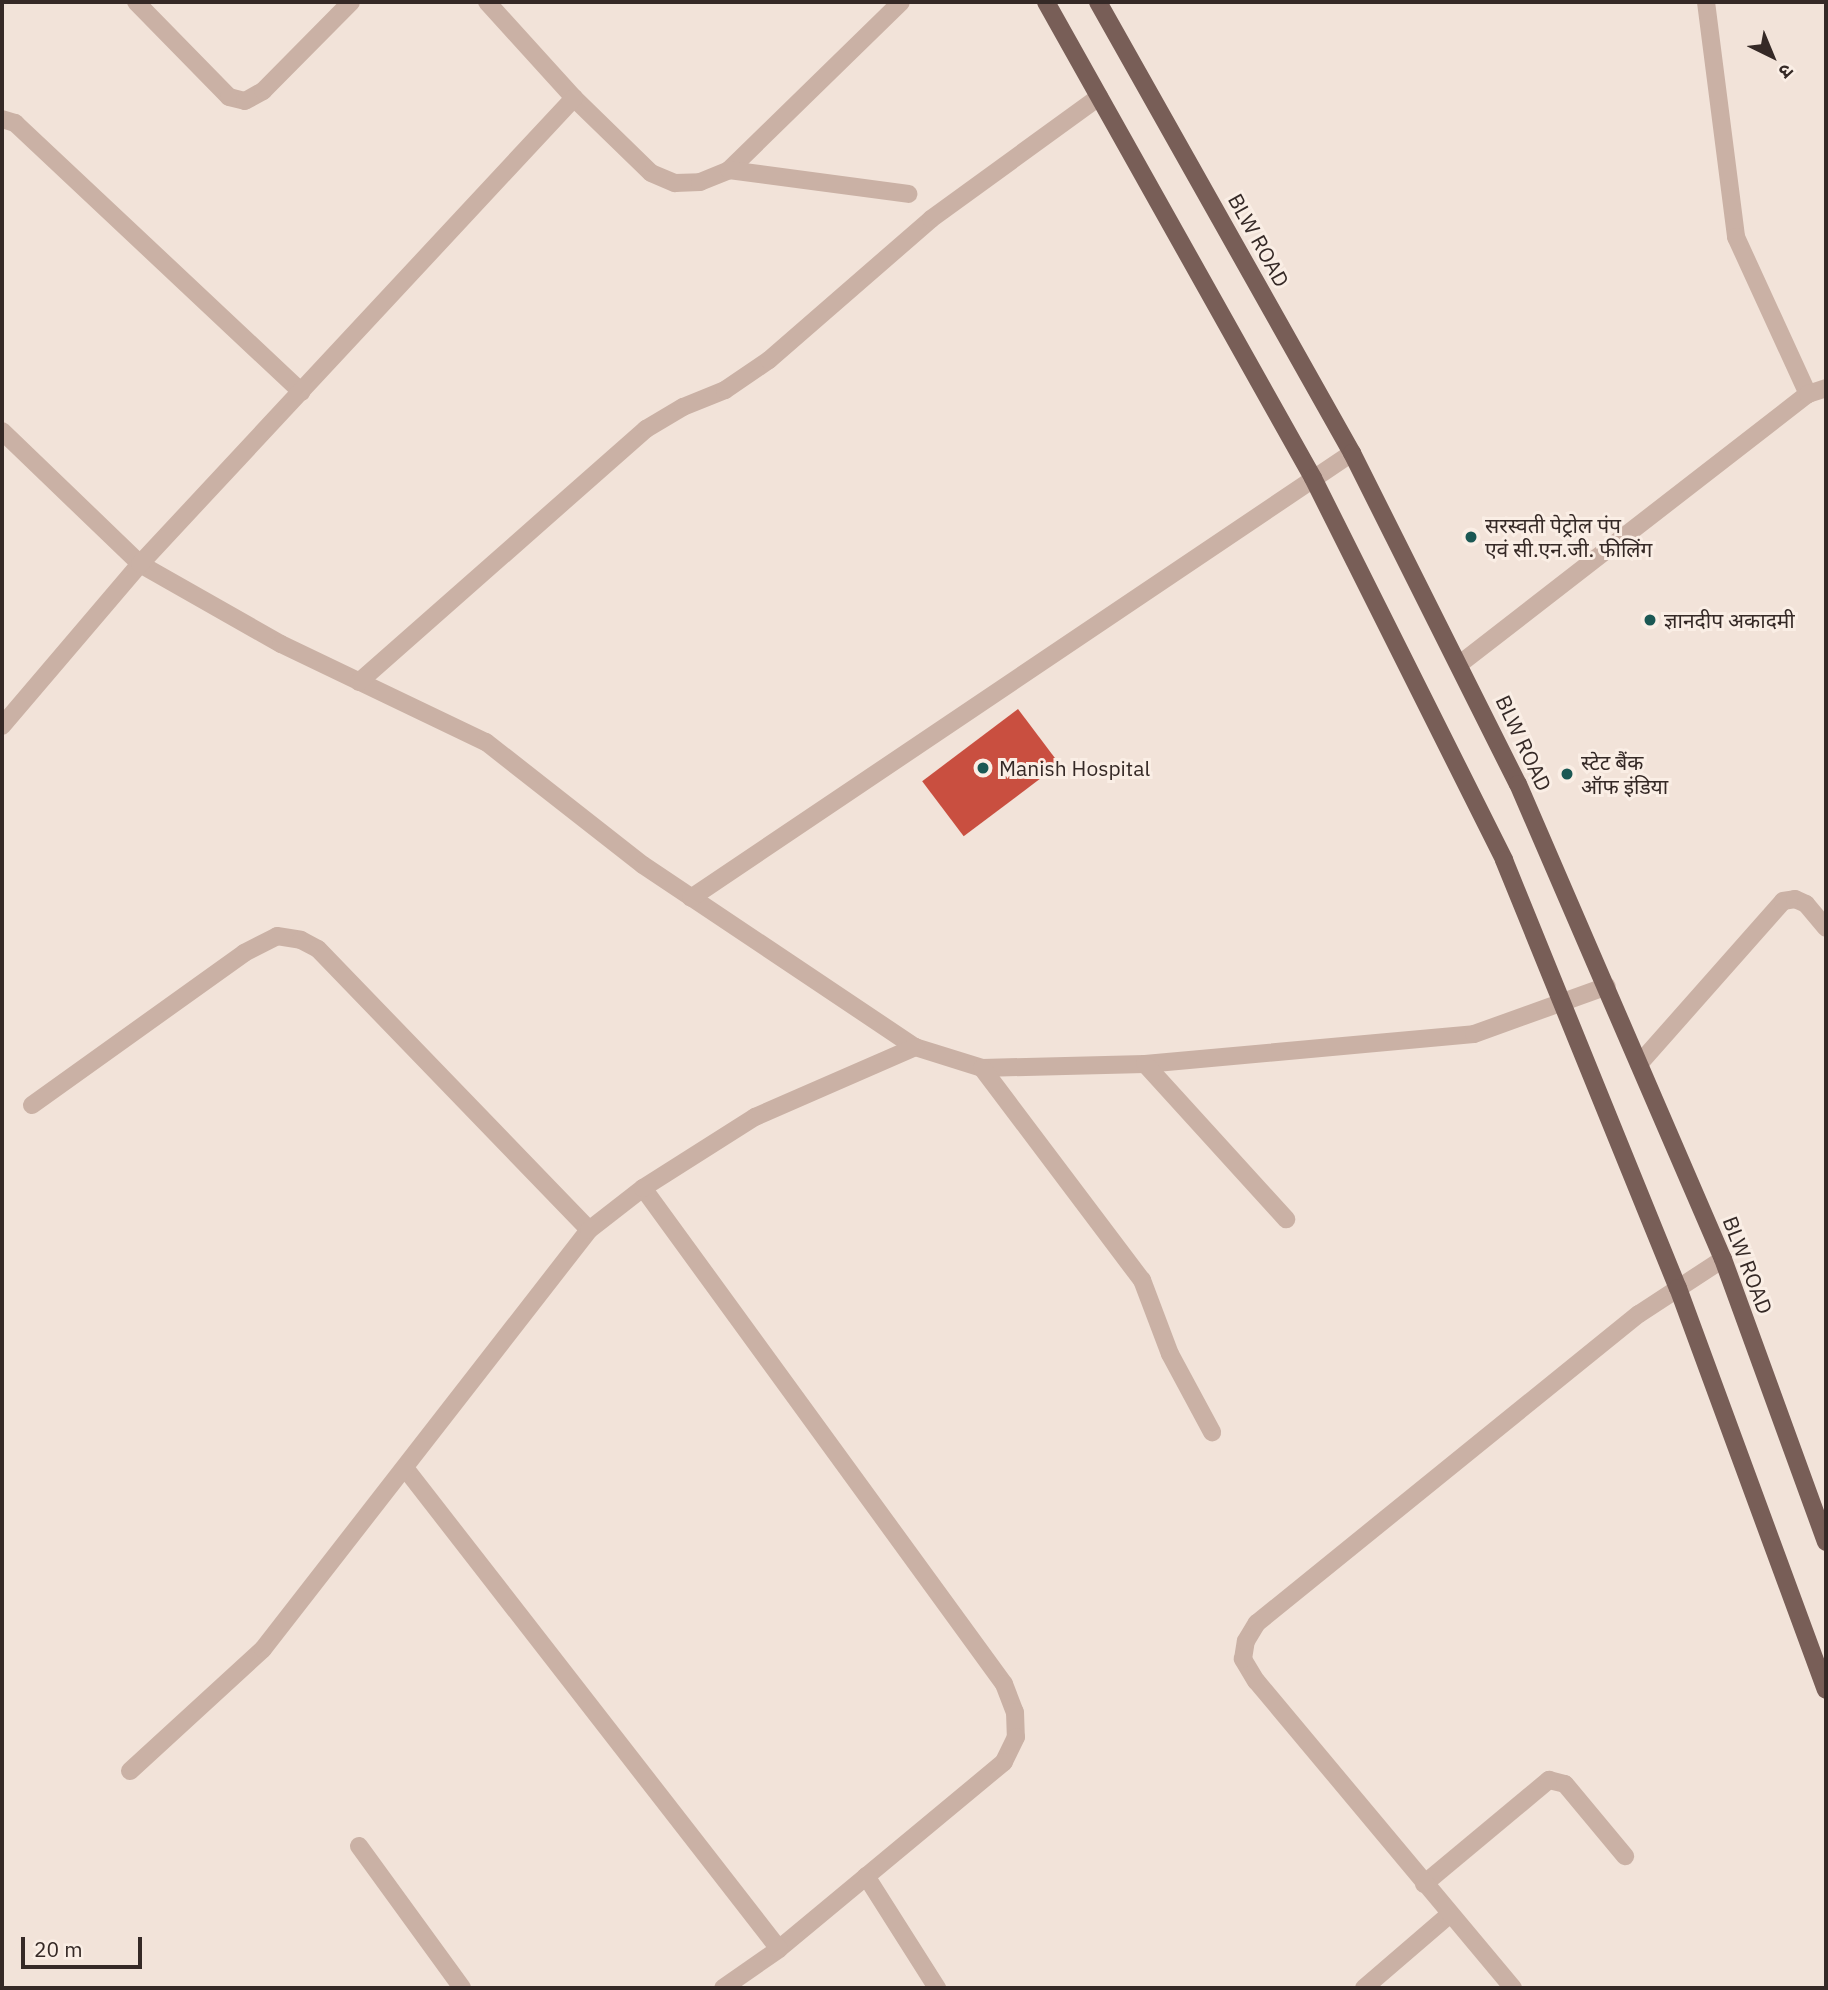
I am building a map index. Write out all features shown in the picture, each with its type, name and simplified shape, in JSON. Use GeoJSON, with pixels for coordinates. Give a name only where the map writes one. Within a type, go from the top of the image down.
{"type":"FeatureCollection","features":[{"type":"Feature","properties":{"kind":"main road"},"geometry":{"type":"LineString","coordinates":[[1046,2],[1313,478],[1447,739],[1564,1004],[1678,1288],[1826,1690]]}},
{"type":"Feature","properties":{"kind":"main road","name":"BLW ROAD"},"geometry":{"type":"LineString","coordinates":[[1098,2],[1353,453],[1461,663],[1607,986],[1723,1259],[1826,1542]]}},
{"type":"Feature","properties":{"kind":"street"},"geometry":{"type":"LineString","coordinates":[[136,2],[229,97],[245,101],[263,91],[351,2]]}},
{"type":"Feature","properties":{"kind":"street"},"geometry":{"type":"LineString","coordinates":[[487,2],[574,98],[651,173],[675,183],[700,182],[729,170],[901,2]]}},
{"type":"Feature","properties":{"kind":"street"},"geometry":{"type":"LineString","coordinates":[[1706,2],[1736,237],[1808,394]]}},
{"type":"Feature","properties":{"kind":"street"},"geometry":{"type":"LineString","coordinates":[[359,682],[646,429],[683,407],[725,390],[769,360],[931,219],[1099,97]]}},
{"type":"Feature","properties":{"kind":"street"},"geometry":{"type":"LineString","coordinates":[[2,726],[140,564],[574,98]]}},
{"type":"Feature","properties":{"kind":"street"},"geometry":{"type":"LineString","coordinates":[[2,119],[15,123],[301,392]]}},
{"type":"Feature","properties":{"kind":"street"},"geometry":{"type":"LineString","coordinates":[[729,170],[908,194]]}},
{"type":"Feature","properties":{"kind":"street"},"geometry":{"type":"LineString","coordinates":[[1461,663],[1808,394],[1826,388]]}},
{"type":"Feature","properties":{"kind":"street"},"geometry":{"type":"LineString","coordinates":[[2,432],[140,564],[281,644],[486,743],[691,898],[915,1047],[982,1068],[1145,1064],[1474,1034],[1564,1004],[1607,986]]}},
{"type":"Feature","properties":{"kind":"street"},"geometry":{"type":"LineString","coordinates":[[691,898],[1353,453]]}},
{"type":"Feature","properties":{"kind":"street"},"geometry":{"type":"LineString","coordinates":[[1639,1064],[1783,901],[1795,899],[1806,904],[1826,928]]}},
{"type":"Feature","properties":{"kind":"street"},"geometry":{"type":"LineString","coordinates":[[32,1105],[244,953],[277,936],[301,940],[318,949],[589,1230]]}},
{"type":"Feature","properties":{"kind":"street"},"geometry":{"type":"LineString","coordinates":[[131,1771],[263,1649],[589,1230],[643,1188],[755,1117],[915,1047]]}},
{"type":"Feature","properties":{"kind":"street"},"geometry":{"type":"LineString","coordinates":[[1145,1064],[1286,1219]]}},
{"type":"Feature","properties":{"kind":"street"},"geometry":{"type":"LineString","coordinates":[[982,1068],[1142,1280],[1170,1354],[1212,1432]]}},
{"type":"Feature","properties":{"kind":"street"},"geometry":{"type":"LineString","coordinates":[[643,1188],[1004,1684],[1015,1712],[1016,1737],[1004,1762],[779,1949],[723,1988]]}},
{"type":"Feature","properties":{"kind":"street"},"geometry":{"type":"LineString","coordinates":[[1513,1988],[1256,1681],[1243,1659],[1246,1641],[1257,1623],[1639,1314],[1723,1259]]}},
{"type":"Feature","properties":{"kind":"street"},"geometry":{"type":"LineString","coordinates":[[405,1468],[779,1949]]}},
{"type":"Feature","properties":{"kind":"street"},"geometry":{"type":"LineString","coordinates":[[1424,1884],[1549,1780],[1565,1784],[1625,1856]]}},
{"type":"Feature","properties":{"kind":"street"},"geometry":{"type":"LineString","coordinates":[[359,1846],[462,1988]]}},
{"type":"Feature","properties":{"kind":"street"},"geometry":{"type":"LineString","coordinates":[[866,1876],[937,1988]]}},
{"type":"Feature","properties":{"kind":"street"},"geometry":{"type":"LineString","coordinates":[[1364,1988],[1450,1914]]}},
{"type":"Feature","properties":{"kind":"building"},"geometry":{"type":"Polygon","coordinates":[[[1018,709],[1060,764],[964,836],[922,781],[1018,709]]]}},
{"type":"Feature","properties":{"kind":"place","name":"सरस्वती पेट्रोल पंप एवं सी.एन.जी. फीलिंग"},"geometry":{"type":"Point","coordinates":[1471,537]}},
{"type":"Feature","properties":{"kind":"place","name":"ज्ञानदीप अकादमी"},"geometry":{"type":"Point","coordinates":[1650,620]}},
{"type":"Feature","properties":{"kind":"place","name":"Manish Hospital"},"geometry":{"type":"Point","coordinates":[983,768]}},
{"type":"Feature","properties":{"kind":"place","name":"स्टेट बैंक ऑफ इंडिया"},"geometry":{"type":"Point","coordinates":[1567,774]}}]}
